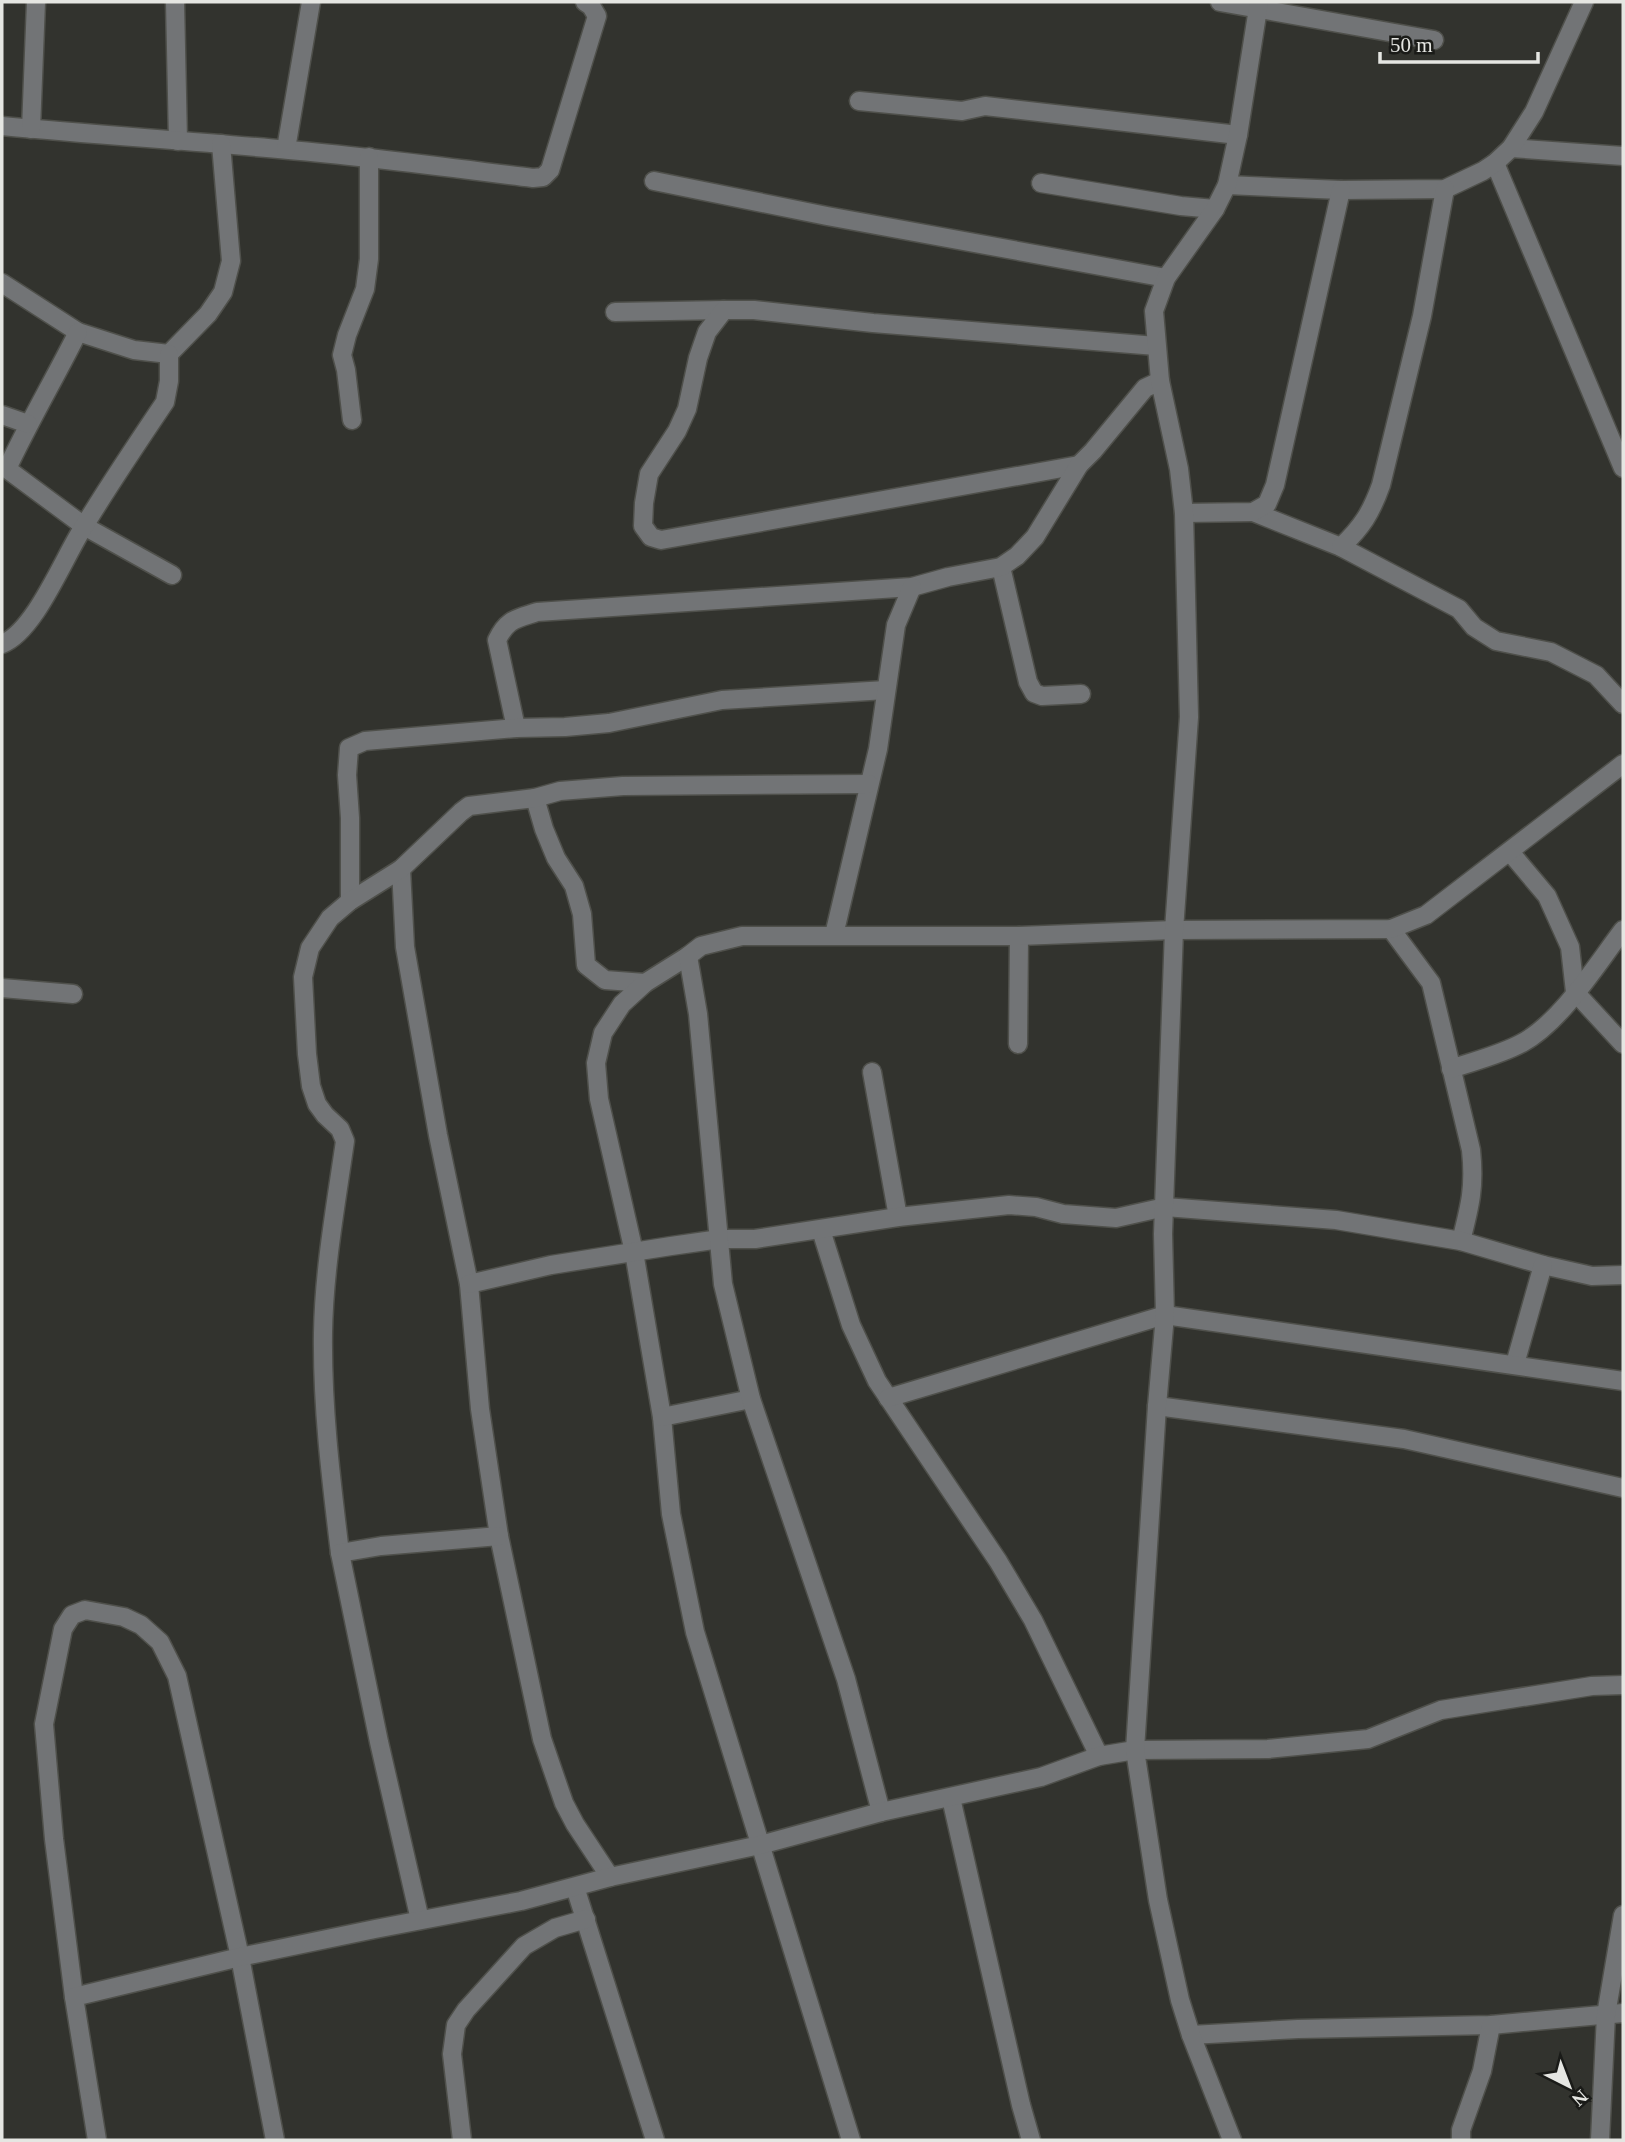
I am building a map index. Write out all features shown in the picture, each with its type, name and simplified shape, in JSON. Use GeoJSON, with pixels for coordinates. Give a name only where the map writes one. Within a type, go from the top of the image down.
{"type":"FeatureCollection","features":[{"type":"Feature","properties":{"kind":"street"},"geometry":{"type":"LineString","coordinates":[[31,129],[36,2]]}},
{"type":"Feature","properties":{"kind":"street"},"geometry":{"type":"LineString","coordinates":[[175,2],[178,141]]}},
{"type":"Feature","properties":{"kind":"street"},"geometry":{"type":"LineString","coordinates":[[286,149],[311,2]]}},
{"type":"Feature","properties":{"kind":"street"},"geometry":{"type":"LineString","coordinates":[[2,125],[286,149],[543,177],[550,170],[597,16],[585,2]]}},
{"type":"Feature","properties":{"kind":"street"},"geometry":{"type":"LineString","coordinates":[[1220,2],[1258,5],[1434,40]]}},
{"type":"Feature","properties":{"kind":"street"},"geometry":{"type":"LineString","coordinates":[[1227,185],[1340,190],[1445,188],[1495,163],[1511,148],[1534,112],[1584,2]]}},
{"type":"Feature","properties":{"kind":"street"},"geometry":{"type":"LineString","coordinates":[[1232,2140],[1180,2000],[1158,1900],[1135,1750],[1165,1315],[1164,1207],[1174,930],[1189,717],[1184,513],[1180,469],[1160,382],[1154,311],[1166,278],[1215,209],[1227,185],[1238,135],[1258,5]]}},
{"type":"Feature","properties":{"kind":"street"},"geometry":{"type":"LineString","coordinates":[[859,101],[961,111],[985,106],[1238,135]]}},
{"type":"Feature","properties":{"kind":"street"},"geometry":{"type":"LineString","coordinates":[[2,645],[16,636],[31,617],[84,526],[165,402],[169,381],[169,354],[208,314],[223,292],[231,261],[221,145]]}},
{"type":"Feature","properties":{"kind":"street"},"geometry":{"type":"LineString","coordinates":[[1511,148],[1623,156]]}},
{"type":"Feature","properties":{"kind":"street"},"geometry":{"type":"LineString","coordinates":[[352,419],[342,355],[365,289],[369,259],[369,157]]}},
{"type":"Feature","properties":{"kind":"street"},"geometry":{"type":"LineString","coordinates":[[1495,163],[1623,468]]}},
{"type":"Feature","properties":{"kind":"street"},"geometry":{"type":"LineString","coordinates":[[654,181],[827,216],[1166,278]]}},
{"type":"Feature","properties":{"kind":"street"},"geometry":{"type":"LineString","coordinates":[[1041,183],[1215,209]]}},
{"type":"Feature","properties":{"kind":"street"},"geometry":{"type":"LineString","coordinates":[[1341,547],[1359,530],[1372,510],[1381,485],[1422,316],[1445,188]]}},
{"type":"Feature","properties":{"kind":"street"},"geometry":{"type":"LineString","coordinates":[[1253,512],[1267,504],[1275,485],[1340,190]]}},
{"type":"Feature","properties":{"kind":"street"},"geometry":{"type":"LineString","coordinates":[[2,283],[78,332],[134,350],[169,354]]}},
{"type":"Feature","properties":{"kind":"street"},"geometry":{"type":"LineString","coordinates":[[724,310],[707,332],[698,358],[687,409],[677,431],[649,474],[643,526],[651,537],[661,540],[1079,465]]}},
{"type":"Feature","properties":{"kind":"street"},"geometry":{"type":"LineString","coordinates":[[615,312],[754,310],[873,323],[1156,346]]}},
{"type":"Feature","properties":{"kind":"street"},"geometry":{"type":"LineString","coordinates":[[78,332],[28,424],[4,476],[84,526],[172,575]]}},
{"type":"Feature","properties":{"kind":"street"},"geometry":{"type":"LineString","coordinates":[[516,728],[497,640],[510,620],[537,612],[912,587],[1001,567],[1017,556],[1035,537],[1079,465],[1145,388],[1160,382]]}},
{"type":"Feature","properties":{"kind":"street"},"geometry":{"type":"LineString","coordinates":[[2,415],[28,424]]}},
{"type":"Feature","properties":{"kind":"street"},"geometry":{"type":"LineString","coordinates":[[1184,513],[1253,512],[1341,547],[1459,609],[1474,627],[1496,641],[1551,652],[1595,675],[1623,704]]}},
{"type":"Feature","properties":{"kind":"street"},"geometry":{"type":"LineString","coordinates":[[1001,567],[1028,682],[1034,694],[1081,694]]}},
{"type":"Feature","properties":{"kind":"street"},"geometry":{"type":"LineString","coordinates":[[834,935],[878,749],[896,625],[912,587]]}},
{"type":"Feature","properties":{"kind":"street"},"geometry":{"type":"LineString","coordinates":[[350,901],[347,775],[349,748],[365,741],[609,723],[722,700],[886,690]]}},
{"type":"Feature","properties":{"kind":"street"},"geometry":{"type":"LineString","coordinates":[[851,2140],[695,1632],[671,1514],[662,1417],[634,1252],[604,1122],[596,1063],[603,1033],[622,1004],[645,982],[701,946],[742,936],[1019,936],[1174,930],[1391,929],[1426,915],[1623,764]]}},
{"type":"Feature","properties":{"kind":"street"},"geometry":{"type":"LineString","coordinates":[[421,1920],[379,1742],[340,1553],[324,1411],[323,1331],[330,1248],[345,1141],[340,1129],[317,1104],[311,1086],[303,977],[310,947],[330,918],[350,901],[401,869],[450,820],[469,806],[535,798],[560,791],[623,786],[869,784]]}},
{"type":"Feature","properties":{"kind":"street"},"geometry":{"type":"LineString","coordinates":[[535,798],[556,858],[574,886],[582,914],[586,965],[605,980],[645,982]]}},
{"type":"Feature","properties":{"kind":"street"},"geometry":{"type":"LineString","coordinates":[[1510,852],[1547,896],[1566,936],[1570,947],[1575,992],[1623,1044]]}},
{"type":"Feature","properties":{"kind":"street"},"geometry":{"type":"LineString","coordinates":[[401,869],[405,947],[438,1135],[468,1284],[480,1409],[499,1536],[542,1739],[564,1803],[610,1877]]}},
{"type":"Feature","properties":{"kind":"street"},"geometry":{"type":"LineString","coordinates":[[1391,929],[1431,983],[1471,1150],[1473,1191],[1461,1241]]}},
{"type":"Feature","properties":{"kind":"street"},"geometry":{"type":"LineString","coordinates":[[1451,1069],[1490,1056],[1530,1038],[1550,1021],[1575,992],[1623,930]]}},
{"type":"Feature","properties":{"kind":"street"},"geometry":{"type":"LineString","coordinates":[[1018,1044],[1019,936]]}},
{"type":"Feature","properties":{"kind":"street"},"geometry":{"type":"LineString","coordinates":[[688,956],[698,1014],[723,1284],[751,1399],[846,1679],[881,1812]]}},
{"type":"Feature","properties":{"kind":"street"},"geometry":{"type":"LineString","coordinates":[[2,988],[73,994]]}},
{"type":"Feature","properties":{"kind":"street"},"geometry":{"type":"LineString","coordinates":[[872,1072],[898,1217]]}},
{"type":"Feature","properties":{"kind":"street"},"geometry":{"type":"LineString","coordinates":[[468,1284],[551,1265],[720,1239],[755,1239],[898,1217],[1009,1205],[1036,1207],[1063,1214],[1116,1218],[1164,1207],[1336,1220],[1461,1241],[1592,1276],[1623,1275]]}},
{"type":"Feature","properties":{"kind":"street"},"geometry":{"type":"LineString","coordinates":[[821,1230],[851,1325],[877,1381],[998,1561],[1026,1608],[1099,1756]]}},
{"type":"Feature","properties":{"kind":"street"},"geometry":{"type":"LineString","coordinates":[[1515,1364],[1543,1265]]}},
{"type":"Feature","properties":{"kind":"street"},"geometry":{"type":"LineString","coordinates":[[888,1398],[1165,1315],[1623,1381]]}},
{"type":"Feature","properties":{"kind":"street"},"geometry":{"type":"LineString","coordinates":[[662,1417],[751,1399]]}},
{"type":"Feature","properties":{"kind":"street"},"geometry":{"type":"LineString","coordinates":[[1157,1406],[1404,1439],[1623,1488]]}},
{"type":"Feature","properties":{"kind":"street"},"geometry":{"type":"LineString","coordinates":[[340,1553],[381,1546],[499,1536]]}},
{"type":"Feature","properties":{"kind":"street"},"geometry":{"type":"LineString","coordinates":[[97,2140],[74,1997],[54,1839],[44,1724],[63,1629],[72,1615],[85,1610],[124,1616],[141,1625],[160,1642],[177,1676],[240,1957],[275,2140]]}},
{"type":"Feature","properties":{"kind":"street"},"geometry":{"type":"LineString","coordinates":[[74,1997],[240,1957],[522,1901],[610,1877],[760,1845],[881,1812],[1041,1777],[1099,1756],[1135,1750],[1268,1749],[1368,1739],[1441,1710],[1592,1686],[1623,1685]]}},
{"type":"Feature","properties":{"kind":"street"},"geometry":{"type":"LineString","coordinates":[[951,1798],[1031,2140]]}},
{"type":"Feature","properties":{"kind":"street"},"geometry":{"type":"LineString","coordinates":[[575,1887],[655,2140]]}},
{"type":"Feature","properties":{"kind":"street"},"geometry":{"type":"LineString","coordinates":[[1600,2140],[1615,2014],[1623,1915]]}},
{"type":"Feature","properties":{"kind":"street"},"geometry":{"type":"LineString","coordinates":[[462,2140],[452,2054],[456,2025],[466,2010],[524,1946],[555,1928],[586,1919]]}},
{"type":"Feature","properties":{"kind":"street"},"geometry":{"type":"LineString","coordinates":[[1191,2035],[1298,2029],[1491,2025],[1615,2014]]}},
{"type":"Feature","properties":{"kind":"street"},"geometry":{"type":"LineString","coordinates":[[1461,2140],[1461,2130],[1482,2071],[1491,2025]]}}]}
